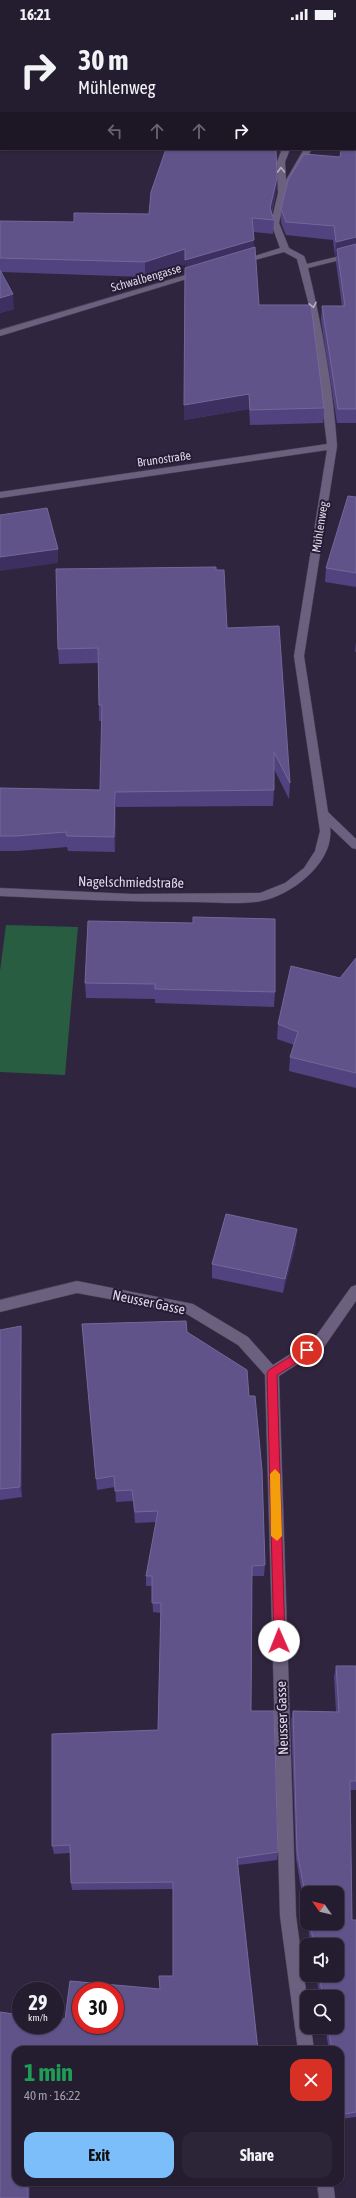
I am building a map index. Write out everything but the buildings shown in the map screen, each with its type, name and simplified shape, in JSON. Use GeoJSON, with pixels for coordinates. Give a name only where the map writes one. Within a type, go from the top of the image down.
{"type":"FeatureCollection","features":[{"type":"Feature","properties":{"kind":"street"},"geometry":{"type":"LineString","coordinates":[[232,265],[285,249],[275,223],[282,193],[281,162],[286,150]]}},
{"type":"Feature","properties":{"kind":"street"},"geometry":{"type":"LineString","coordinates":[[282,193],[307,150]]}},
{"type":"Feature","properties":{"kind":"street","name":"Mühlenweg"},"geometry":{"type":"LineString","coordinates":[[261,897],[289,886],[308,872],[320,851],[324,832],[299,656],[332,446],[331,426],[314,309],[304,267],[301,258],[285,249]]}},
{"type":"Feature","properties":{"kind":"street"},"geometry":{"type":"LineString","coordinates":[[304,267],[356,254]]}},
{"type":"Feature","properties":{"kind":"street","name":"Schwalbengasse"},"geometry":{"type":"LineString","coordinates":[[0,333],[210,271]]}},
{"type":"Feature","properties":{"kind":"street","name":"Brunostraße"},"geometry":{"type":"LineString","coordinates":[[0,495],[332,446]]}},
{"type":"Feature","properties":{"kind":"street"},"geometry":{"type":"LineString","coordinates":[[322,814],[356,845]]}},
{"type":"Feature","properties":{"kind":"street","name":"Nagelschmiedstraße"},"geometry":{"type":"LineString","coordinates":[[0,892],[132,898],[261,897]]}},
{"type":"Feature","properties":{"kind":"street","name":"Neusser Gasse"},"geometry":{"type":"LineString","coordinates":[[0,1306],[77,1288],[188,1308],[242,1341],[272,1373],[288,1916],[305,2046]]}},
{"type":"Feature","properties":{"kind":"street"},"geometry":{"type":"LineString","coordinates":[[272,1373],[319,1343],[356,1291]]}},
{"type":"Feature","properties":{"kind":"street"},"geometry":{"type":"LineString","coordinates":[[326,2186],[327,2198]]}},
{"type":"Feature","properties":{"kind":"green space"},"geometry":{"type":"Polygon","coordinates":[[[6,925],[78,927],[65,1075],[0,1072],[0,971],[6,925]]]}},
{"type":"Feature","properties":{"kind":"slow traffic"},"geometry":{"type":"LineString","coordinates":[[275,1474],[277,1536]]}},
{"type":"Feature","properties":{"kind":"route"},"geometry":{"type":"LineString","coordinates":[[279,1641],[272,1373],[307,1350]]}}]}
